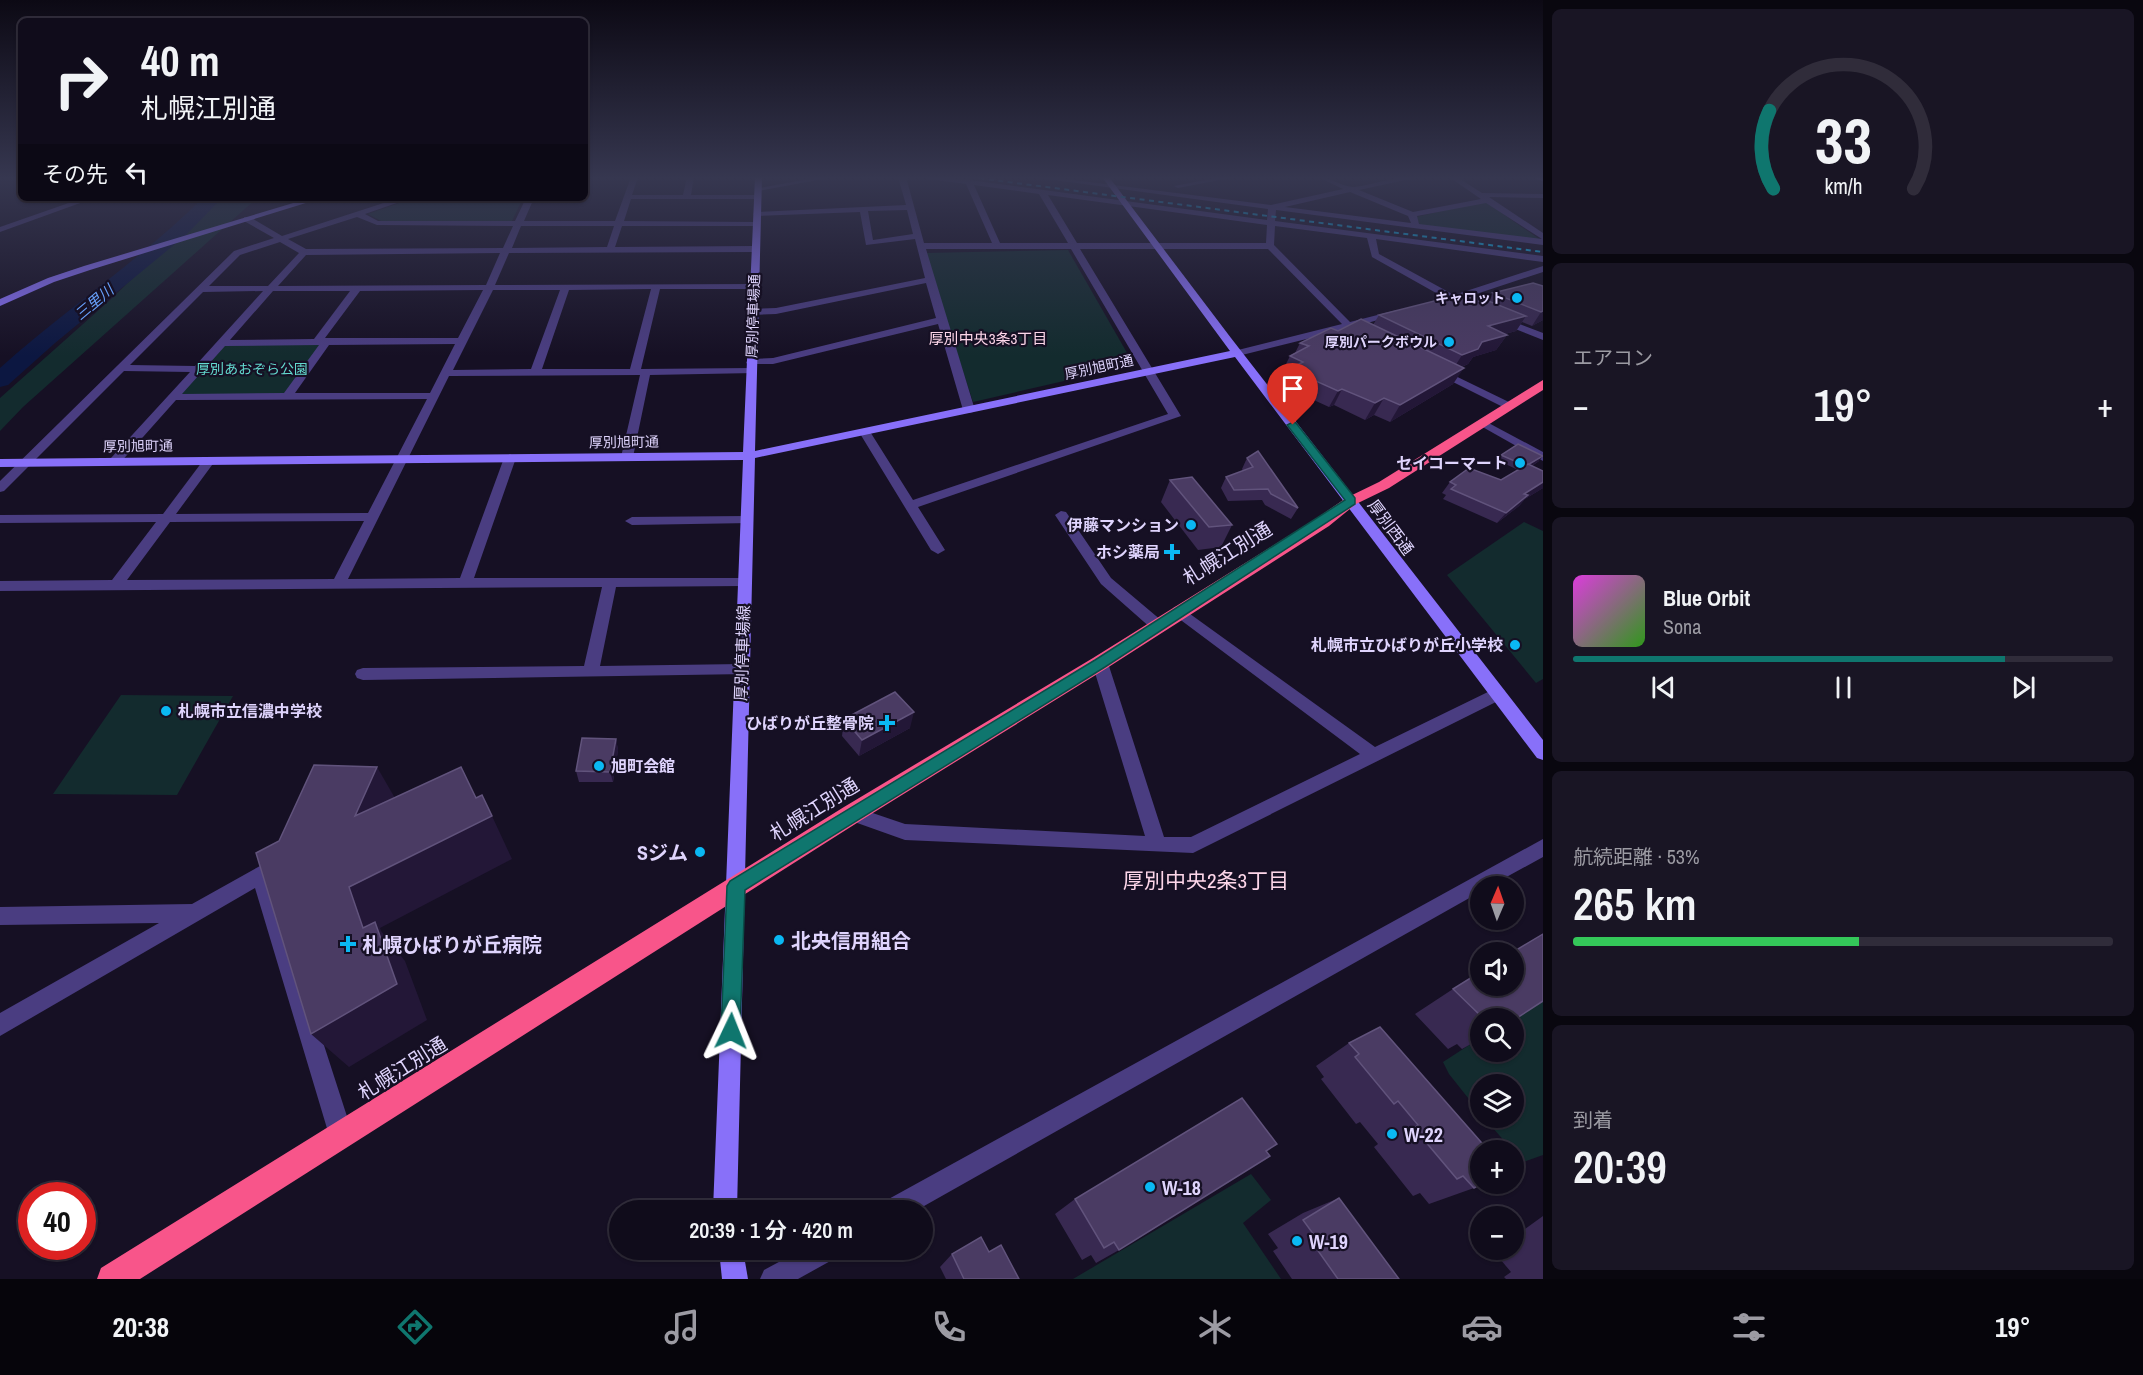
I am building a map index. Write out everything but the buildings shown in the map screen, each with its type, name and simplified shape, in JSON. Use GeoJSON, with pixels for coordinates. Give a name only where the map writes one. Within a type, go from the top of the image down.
{"type":"FeatureCollection","features":[{"type":"Feature","properties":{"kind":"highway","name":"札幌江別通"},"geometry":{"type":"LineString","coordinates":[[112,1279],[736,886],[1100,663],[1323,522],[1351,501],[1384,485],[1543,384]]}},
{"type":"Feature","properties":{"kind":"street"},"geometry":{"type":"LineString","coordinates":[[0,303],[51,280],[191,237]]}},
{"type":"Feature","properties":{"kind":"street"},"geometry":{"type":"LineString","coordinates":[[276,237],[304,252],[755,249]]}},
{"type":"Feature","properties":{"kind":"street"},"geometry":{"type":"LineString","coordinates":[[0,488],[237,253],[291,237]]}},
{"type":"Feature","properties":{"kind":"street"},"geometry":{"type":"LineString","coordinates":[[338,584],[489,288],[512,237]]}},
{"type":"Feature","properties":{"kind":"street"},"geometry":{"type":"LineString","coordinates":[[610,250],[614,237]]}},
{"type":"Feature","properties":{"kind":"street","name":"厚別停車場通"},"geometry":{"type":"LineString","coordinates":[[749,456],[755,237]]}},
{"type":"Feature","properties":{"kind":"street"},"geometry":{"type":"LineString","coordinates":[[868,237],[869,243],[919,241],[998,246],[1161,248],[1270,246],[1349,326],[1381,341]]}},
{"type":"Feature","properties":{"kind":"street"},"geometry":{"type":"LineString","coordinates":[[918,237],[969,410]]}},
{"type":"Feature","properties":{"kind":"street"},"geometry":{"type":"LineString","coordinates":[[994,237],[998,246]]}},
{"type":"Feature","properties":{"kind":"street"},"geometry":{"type":"LineString","coordinates":[[910,506],[1175,416],[1068,237]]}},
{"type":"Feature","properties":{"kind":"street","name":"厚別西通"},"geometry":{"type":"LineString","coordinates":[[1152,237],[1238,354],[1543,753]]}},
{"type":"Feature","properties":{"kind":"street"},"geometry":{"type":"LineString","coordinates":[[1270,237],[1270,246]]}},
{"type":"Feature","properties":{"kind":"street"},"geometry":{"type":"LineString","coordinates":[[1371,237],[1375,255],[1452,299],[1472,307]]}},
{"type":"Feature","properties":{"kind":"street"},"geometry":{"type":"LineString","coordinates":[[1383,237],[1543,259]]}},
{"type":"Feature","properties":{"kind":"street"},"geometry":{"type":"LineString","coordinates":[[1501,237],[1543,242]]}},
{"type":"Feature","properties":{"kind":"street"},"geometry":{"type":"LineString","coordinates":[[115,461],[304,252]]}},
{"type":"Feature","properties":{"kind":"street"},"geometry":{"type":"LineString","coordinates":[[1429,305],[1543,269]]}},
{"type":"Feature","properties":{"kind":"street"},"geometry":{"type":"LineString","coordinates":[[753,312],[776,311],[929,280]]}},
{"type":"Feature","properties":{"kind":"street"},"geometry":{"type":"LineString","coordinates":[[200,289],[754,286]]}},
{"type":"Feature","properties":{"kind":"street"},"geometry":{"type":"LineString","coordinates":[[627,457],[656,287]]}},
{"type":"Feature","properties":{"kind":"street"},"geometry":{"type":"LineString","coordinates":[[288,396],[357,288]]}},
{"type":"Feature","properties":{"kind":"street"},"geometry":{"type":"LineString","coordinates":[[536,371],[565,288]]}},
{"type":"Feature","properties":{"kind":"street"},"geometry":{"type":"LineString","coordinates":[[1238,354],[1407,311]]}},
{"type":"Feature","properties":{"kind":"street"},"geometry":{"type":"LineString","coordinates":[[1493,316],[1543,337]]}},
{"type":"Feature","properties":{"kind":"street"},"geometry":{"type":"LineString","coordinates":[[446,373],[640,371],[751,366],[941,320]]}},
{"type":"Feature","properties":{"kind":"street"},"geometry":{"type":"LineString","coordinates":[[222,343],[462,341]]}},
{"type":"Feature","properties":{"kind":"street","name":"厚別旭町通"},"geometry":{"type":"LineString","coordinates":[[0,463],[749,456],[1238,354]]}},
{"type":"Feature","properties":{"kind":"street"},"geometry":{"type":"LineString","coordinates":[[120,368],[197,369]]}},
{"type":"Feature","properties":{"kind":"street"},"geometry":{"type":"LineString","coordinates":[[1433,368],[1509,406]]}},
{"type":"Feature","properties":{"kind":"street"},"geometry":{"type":"LineString","coordinates":[[172,397],[434,396]]}},
{"type":"Feature","properties":{"kind":"street"},"geometry":{"type":"LineString","coordinates":[[1483,423],[1543,457]]}},
{"type":"Feature","properties":{"kind":"street"},"geometry":{"type":"LineString","coordinates":[[865,432],[938,550]]}},
{"type":"Feature","properties":{"kind":"street","name":"厚別停車場線"},"geometry":{"type":"LineString","coordinates":[[736,886],[749,456]]}},
{"type":"Feature","properties":{"kind":"street"},"geometry":{"type":"LineString","coordinates":[[465,584],[510,458]]}},
{"type":"Feature","properties":{"kind":"street"},"geometry":{"type":"LineString","coordinates":[[115,587],[209,460]]}},
{"type":"Feature","properties":{"kind":"street"},"geometry":{"type":"LineString","coordinates":[[1061,515],[1106,581],[1157,625]]}},
{"type":"Feature","properties":{"kind":"street"},"geometry":{"type":"LineString","coordinates":[[0,519],[373,517]]}},
{"type":"Feature","properties":{"kind":"street"},"geometry":{"type":"LineString","coordinates":[[632,520],[746,520]]}},
{"type":"Feature","properties":{"kind":"street"},"geometry":{"type":"LineString","coordinates":[[0,586],[744,581]]}},
{"type":"Feature","properties":{"kind":"street"},"geometry":{"type":"LineString","coordinates":[[591,670],[610,582]]}},
{"type":"Feature","properties":{"kind":"street"},"geometry":{"type":"LineString","coordinates":[[1179,611],[1373,755]]}},
{"type":"Feature","properties":{"kind":"street"},"geometry":{"type":"LineString","coordinates":[[1100,663],[1157,845]]}},
{"type":"Feature","properties":{"kind":"street"},"geometry":{"type":"LineString","coordinates":[[363,674],[742,670]]}},
{"type":"Feature","properties":{"kind":"street"},"geometry":{"type":"LineString","coordinates":[[852,814],[905,832],[1193,845],[1498,694]]}},
{"type":"Feature","properties":{"kind":"street"},"geometry":{"type":"LineString","coordinates":[[912,1200],[1543,848]]}},
{"type":"Feature","properties":{"kind":"street"},"geometry":{"type":"LineString","coordinates":[[0,1025],[260,875],[341,1135]]}},
{"type":"Feature","properties":{"kind":"street"},"geometry":{"type":"LineString","coordinates":[[725,1200],[736,886]]}},
{"type":"Feature","properties":{"kind":"street"},"geometry":{"type":"LineString","coordinates":[[0,916],[195,913]]}},
{"type":"Feature","properties":{"kind":"street"},"geometry":{"type":"LineString","coordinates":[[732,1260],[735,1279]]}},
{"type":"Feature","properties":{"kind":"street"},"geometry":{"type":"LineString","coordinates":[[772,1279],[807,1260]]}},
{"type":"Feature","properties":{"kind":"green space"},"geometry":{"type":"Polygon","coordinates":[[[176,237],[214,237],[23,407],[0,431],[0,398],[110,300],[176,237]]]}},
{"type":"Feature","properties":{"kind":"green space"},"geometry":{"type":"Polygon","coordinates":[[[1509,237],[1536,237],[1542,241],[1509,237]]]}},
{"type":"Feature","properties":{"kind":"green space"},"geometry":{"type":"Polygon","coordinates":[[[1068,250],[1134,365],[973,402],[924,253],[1068,250]]]}},
{"type":"Feature","properties":{"kind":"green space","name":"厚別あおぞら公園"},"geometry":{"type":"Polygon","coordinates":[[[322,343],[284,394],[177,395],[224,344],[322,343]]]}},
{"type":"Feature","properties":{"kind":"green space","name":"札幌市立ひばりが丘小学校"},"geometry":{"type":"Polygon","coordinates":[[[1524,522],[1543,531],[1543,679],[1536,683],[1447,575],[1524,522]]]}},
{"type":"Feature","properties":{"kind":"green space"},"geometry":{"type":"Polygon","coordinates":[[[121,695],[233,696],[177,795],[53,794],[121,695]]]}},
{"type":"Feature","properties":{"kind":"green space"},"geometry":{"type":"Polygon","coordinates":[[[1543,998],[1543,1155],[1524,1162],[1524,1140],[1504,1140],[1493,1128],[1524,1128],[1524,1074],[1470,1074],[1470,1100],[1449,1074],[1443,1062],[1470,1044],[1470,1062],[1524,1062],[1524,1011],[1543,998]]]}},
{"type":"Feature","properties":{"kind":"green space"},"geometry":{"type":"Polygon","coordinates":[[[1251,1174],[1271,1200],[1243,1223],[1281,1279],[1073,1279],[1251,1174]]]}},
{"type":"Feature","properties":{"kind":"waterway","name":"三里川"},"geometry":{"type":"LineString","coordinates":[[0,380],[47,338],[173,237]]}},
{"type":"Feature","properties":{"kind":"railway"},"geometry":{"type":"LineString","coordinates":[[1426,237],[1543,252]]}},
{"type":"Feature","properties":{"kind":"place","name":"キャロット"},"geometry":{"type":"Point","coordinates":[1517,298]}},
{"type":"Feature","properties":{"kind":"place","name":"厚別パークボウル"},"geometry":{"type":"Point","coordinates":[1449,342]}},
{"type":"Feature","properties":{"kind":"place","name":"セイコーマート"},"geometry":{"type":"Point","coordinates":[1520,463]}},
{"type":"Feature","properties":{"kind":"place","name":"伊藤マンション"},"geometry":{"type":"Point","coordinates":[1191,525]}},
{"type":"Feature","properties":{"kind":"place","name":"ホシ薬局"},"geometry":{"type":"Point","coordinates":[1172,552]}},
{"type":"Feature","properties":{"kind":"place","name":"札幌市立ひばりが丘小学校"},"geometry":{"type":"Point","coordinates":[1515,645]}},
{"type":"Feature","properties":{"kind":"place","name":"札幌市立信濃中学校"},"geometry":{"type":"Point","coordinates":[166,711]}},
{"type":"Feature","properties":{"kind":"place","name":"ひばりが丘整骨院"},"geometry":{"type":"Point","coordinates":[887,723]}},
{"type":"Feature","properties":{"kind":"place","name":"旭町会館"},"geometry":{"type":"Point","coordinates":[599,766]}},
{"type":"Feature","properties":{"kind":"place","name":"Sジム"},"geometry":{"type":"Point","coordinates":[700,852]}},
{"type":"Feature","properties":{"kind":"place","name":"北央信用組合"},"geometry":{"type":"Point","coordinates":[779,940]}},
{"type":"Feature","properties":{"kind":"place","name":"札幌ひばりが丘病院"},"geometry":{"type":"Point","coordinates":[348,944]}},
{"type":"Feature","properties":{"kind":"place","name":"W-22"},"geometry":{"type":"Point","coordinates":[1392,1134]}},
{"type":"Feature","properties":{"kind":"place","name":"W-18"},"geometry":{"type":"Point","coordinates":[1150,1187]}},
{"type":"Feature","properties":{"kind":"place","name":"W-19"},"geometry":{"type":"Point","coordinates":[1297,1241]}},
{"type":"Feature","properties":{"kind":"district","name":"厚別中央3条3丁目"},"geometry":{"type":"Point","coordinates":[988,338]}},
{"type":"Feature","properties":{"kind":"district","name":"厚別中央2条3丁目"},"geometry":{"type":"Point","coordinates":[1206,880]}},
{"type":"Feature","properties":{"kind":"route"},"geometry":{"type":"LineString","coordinates":[[731,1031],[736,886],[1100,663],[1323,522],[1351,501],[1293,425]]}}]}
